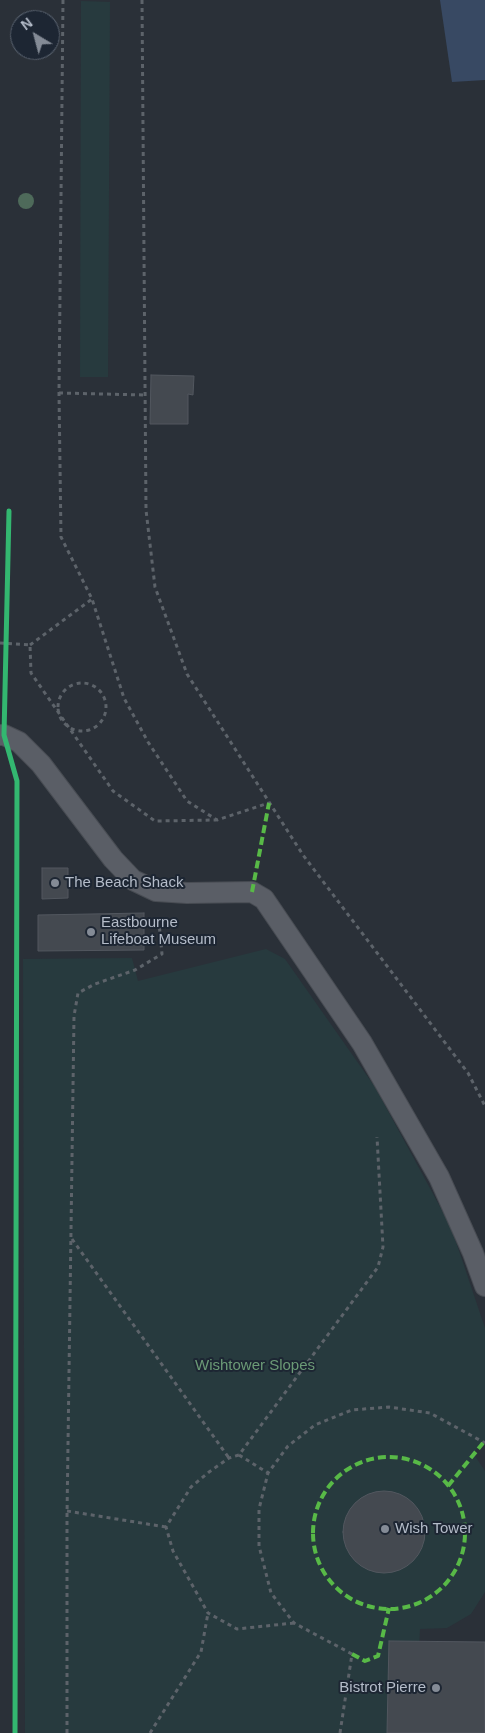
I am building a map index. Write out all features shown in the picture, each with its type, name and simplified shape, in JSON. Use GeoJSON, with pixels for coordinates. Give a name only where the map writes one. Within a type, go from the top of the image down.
{"type":"FeatureCollection","features":[{"type":"Feature","properties":{"kind":"lane"},"geometry":{"type":"LineString","coordinates":[[0,735],[19,742],[41,764],[113,860],[133,880],[156,891],[187,893],[252,892],[264,899],[362,1043],[439,1177],[473,1253],[485,1286]]}},
{"type":"Feature","properties":{"kind":"path"},"geometry":{"type":"LineString","coordinates":[[63,0],[59,393],[61,538],[92,599],[124,698],[148,742],[187,801],[217,820]]}},
{"type":"Feature","properties":{"kind":"path"},"geometry":{"type":"LineString","coordinates":[[142,0],[146,510],[155,587],[187,674],[269,803],[303,855],[468,1074],[485,1106]]}},
{"type":"Feature","properties":{"kind":"path"},"geometry":{"type":"LineString","coordinates":[[59,393],[145,395]]}},
{"type":"Feature","properties":{"kind":"path"},"geometry":{"type":"LineString","coordinates":[[0,643],[30,645],[92,599]]}},
{"type":"Feature","properties":{"kind":"path"},"geometry":{"type":"LineString","coordinates":[[7,634],[7,652]]}},
{"type":"Feature","properties":{"kind":"path"},"geometry":{"type":"LineString","coordinates":[[30,645],[31,674],[66,726],[113,791],[155,821],[217,820],[269,803]]}},
{"type":"Feature","properties":{"kind":"path"},"geometry":{"type":"LineString","coordinates":[[58,714],[58,700],[68,686],[75,683],[84,682],[92,684],[104,696],[106,713],[97,726],[83,731],[76,731],[66,726]]}},
{"type":"Feature","properties":{"kind":"path"},"geometry":{"type":"LineString","coordinates":[[67,1733],[67,1511],[74,1016],[78,993],[95,984],[135,970],[162,954],[156,891]]}},
{"type":"Feature","properties":{"kind":"path"},"geometry":{"type":"LineString","coordinates":[[294,1623],[237,1629],[208,1613],[173,1551],[166,1527],[191,1487],[229,1458],[239,1455],[378,1267],[383,1247],[377,1130]]}},
{"type":"Feature","properties":{"kind":"path"},"geometry":{"type":"LineString","coordinates":[[71,1239],[229,1458]]}},
{"type":"Feature","properties":{"kind":"path"},"geometry":{"type":"LineString","coordinates":[[340,1733],[352,1654],[294,1623],[271,1593],[259,1546],[259,1509],[268,1473],[288,1446],[314,1425],[352,1410],[389,1406],[430,1412],[485,1443]]}},
{"type":"Feature","properties":{"kind":"path"},"geometry":{"type":"LineString","coordinates":[[239,1455],[268,1473]]}},
{"type":"Feature","properties":{"kind":"path"},"geometry":{"type":"LineString","coordinates":[[67,1511],[166,1527]]}},
{"type":"Feature","properties":{"kind":"path"},"geometry":{"type":"LineString","coordinates":[[150,1733],[201,1652],[208,1613]]}},
{"type":"Feature","properties":{"kind":"green space"},"geometry":{"type":"Polygon","coordinates":[[[81,1],[110,2],[108,377],[80,377],[81,1]]]}},
{"type":"Feature","properties":{"kind":"green space","name":"Wishtower Slopes"},"geometry":{"type":"Polygon","coordinates":[[[266,949],[285,959],[375,1087],[451,1227],[485,1328],[485,1441],[473,1453],[485,1471],[485,1592],[471,1614],[447,1628],[420,1629],[415,1733],[25,1733],[23,959],[132,958],[138,981],[266,949]]]}},
{"type":"Feature","properties":{"kind":"water"},"geometry":{"type":"Polygon","coordinates":[[[440,0],[485,0],[485,80],[452,82],[440,0]]]}},
{"type":"Feature","properties":{"kind":"building"},"geometry":{"type":"Polygon","coordinates":[[[151,375],[194,376],[193,395],[188,394],[188,424],[150,424],[151,375]]]}},
{"type":"Feature","properties":{"kind":"building","name":"The Beach Shack"},"geometry":{"type":"Polygon","coordinates":[[[42,868],[68,868],[68,898],[42,899],[42,868]]]}},
{"type":"Feature","properties":{"kind":"building","name":"Eastbourne Lifeboat Museum"},"geometry":{"type":"Polygon","coordinates":[[[144,913],[144,950],[38,951],[38,915],[144,913]]]}},
{"type":"Feature","properties":{"kind":"building","name":"Wish Tower"},"geometry":{"type":"Polygon","coordinates":[[[384,1491],[400,1494],[413,1503],[422,1516],[425,1532],[422,1548],[413,1561],[400,1570],[384,1573],[368,1570],[355,1561],[346,1548],[343,1532],[346,1516],[355,1503],[368,1494],[384,1491]]]}},
{"type":"Feature","properties":{"kind":"building","name":"Bistrot Pierre"},"geometry":{"type":"Polygon","coordinates":[[[389,1641],[485,1642],[485,1733],[387,1733],[389,1641]]]}},
{"type":"Feature","properties":{"kind":"marked path"},"geometry":{"type":"LineString","coordinates":[[252,892],[269,803]]}},
{"type":"Feature","properties":{"kind":"marked path"},"geometry":{"type":"LineString","coordinates":[[448,1486],[483,1443]]}},
{"type":"Feature","properties":{"kind":"marked path"},"geometry":{"type":"LineString","coordinates":[[389,1457],[418,1463],[431,1470],[442,1480],[452,1491],[459,1504],[465,1533],[459,1562],[452,1575],[442,1586],[431,1596],[418,1603],[389,1609],[360,1603],[347,1596],[336,1586],[326,1575],[319,1562],[313,1533],[319,1504],[326,1491],[336,1480],[347,1470],[360,1463],[389,1457]]}},
{"type":"Feature","properties":{"kind":"marked path"},"geometry":{"type":"LineString","coordinates":[[352,1654],[365,1661],[378,1656],[389,1608]]}},
{"type":"Feature","properties":{"kind":"cycle path"},"geometry":{"type":"LineString","coordinates":[[9,511],[4,735],[17,781],[15,1733]]}},
{"type":"Feature","properties":{"kind":"place","name":"The Beach Shack"},"geometry":{"type":"Point","coordinates":[55,883]}},
{"type":"Feature","properties":{"kind":"place","name":"Eastbourne Lifeboat Museum"},"geometry":{"type":"Point","coordinates":[91,932]}},
{"type":"Feature","properties":{"kind":"place","name":"Wish Tower"},"geometry":{"type":"Point","coordinates":[385,1529]}},
{"type":"Feature","properties":{"kind":"place","name":"Bistrot Pierre"},"geometry":{"type":"Point","coordinates":[436,1688]}}]}
